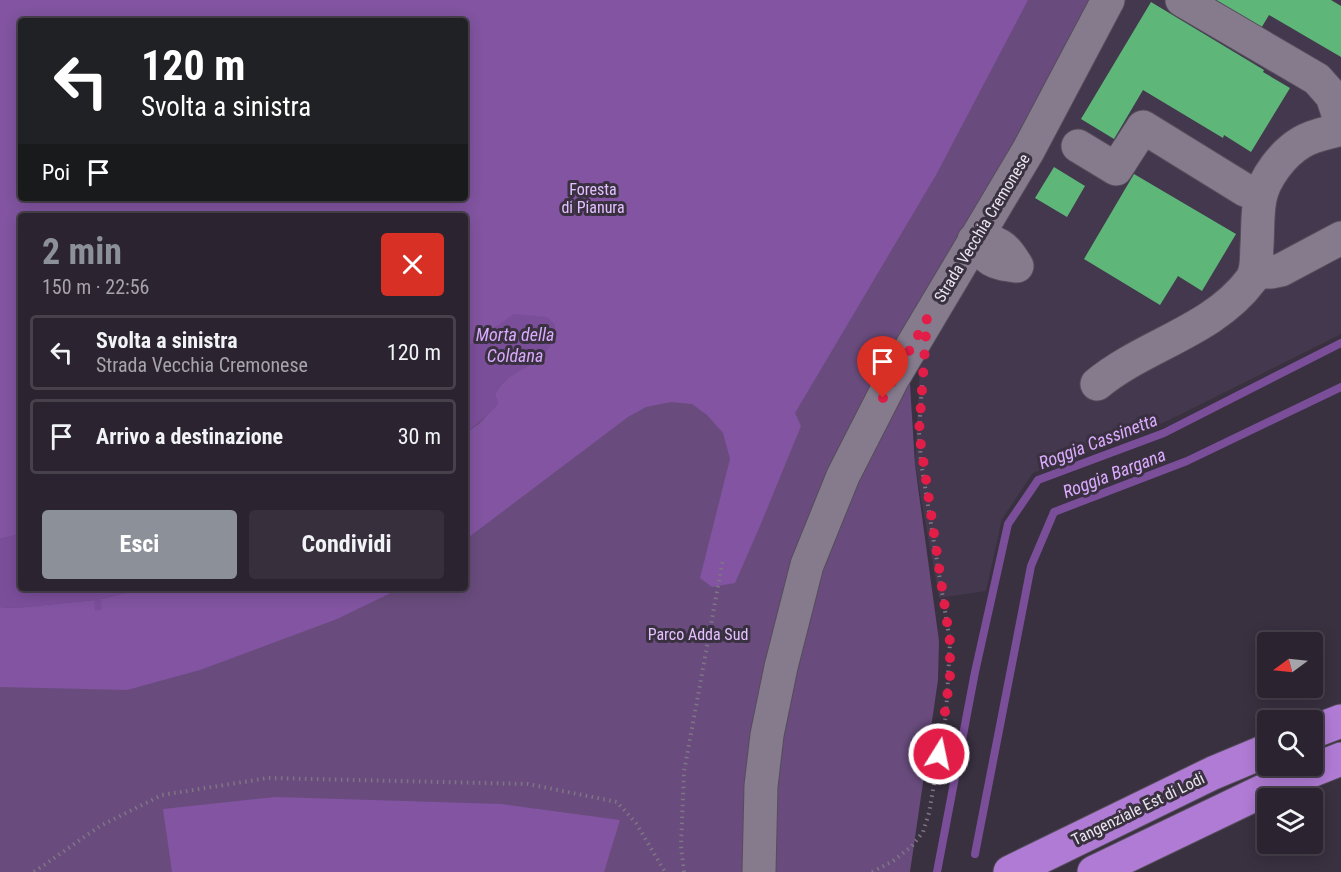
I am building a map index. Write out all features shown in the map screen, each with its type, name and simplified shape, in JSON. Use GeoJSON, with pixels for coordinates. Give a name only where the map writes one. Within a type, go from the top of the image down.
{"type":"FeatureCollection","features":[{"type":"Feature","properties":{"kind":"highway"},"geometry":{"type":"LineString","coordinates":[[1323,728],[1341,721]]}},
{"type":"Feature","properties":{"kind":"highway","name":"Tangenziale Est di Lodi"},"geometry":{"type":"LineString","coordinates":[[1010,872],[1213,773],[1257,755]]}},
{"type":"Feature","properties":{"kind":"highway"},"geometry":{"type":"LineString","coordinates":[[1094,872],[1271,787],[1341,759]]}},
{"type":"Feature","properties":{"kind":"street","name":"Strada Vecchia Cremonese"},"geometry":{"type":"LineString","coordinates":[[759,872],[761,786],[767,735],[781,667],[807,565],[853,457],[893,378],[1028,151],[1108,0]]}},
{"type":"Feature","properties":{"kind":"street"},"geometry":{"type":"LineString","coordinates":[[1182,0],[1317,79],[1332,96],[1341,123]]}},
{"type":"Feature","properties":{"kind":"street"},"geometry":{"type":"LineString","coordinates":[[1078,146],[1116,169],[1143,127],[1245,190],[1260,196]]}},
{"type":"Feature","properties":{"kind":"street"},"geometry":{"type":"LineString","coordinates":[[1097,384],[1116,368],[1190,330],[1221,310],[1242,292],[1255,272],[1260,196],[1272,172],[1294,148],[1310,138],[1341,129]]}},
{"type":"Feature","properties":{"kind":"street"},"geometry":{"type":"LineString","coordinates":[[1255,272],[1281,270],[1341,238]]}},
{"type":"Feature","properties":{"kind":"path"},"geometry":{"type":"LineString","coordinates":[[873,872],[893,861],[912,846],[923,831],[929,813],[947,706],[950,642],[919,432],[923,376]]}},
{"type":"Feature","properties":{"kind":"path"},"geometry":{"type":"LineString","coordinates":[[684,872],[681,846],[684,772],[723,559]]}},
{"type":"Feature","properties":{"kind":"path"},"geometry":{"type":"LineString","coordinates":[[34,872],[100,826],[162,795],[268,778],[528,784],[617,802],[636,823],[665,872]]}},
{"type":"Feature","properties":{"kind":"shaded area"},"geometry":{"type":"Polygon","coordinates":[[[1095,0],[1341,0],[1341,334],[1165,422],[1033,473],[1002,519],[986,591],[939,598],[915,465],[923,301],[1095,0]]]}},
{"type":"Feature","properties":{"kind":"green space","name":"Parco Adda Sud"},"geometry":{"type":"Polygon","coordinates":[[[0,0],[1095,0],[913,342],[910,384],[915,465],[939,641],[938,680],[910,872],[0,872],[0,0]]]}},
{"type":"Feature","properties":{"kind":"green space","name":"Foresta di Pianura"},"geometry":{"type":"Polygon","coordinates":[[[0,0],[1028,0],[936,175],[795,413],[801,426],[735,583],[712,587],[700,578],[730,459],[723,433],[707,415],[692,404],[671,402],[646,407],[628,417],[468,538],[468,432],[480,423],[498,403],[495,394],[502,384],[547,350],[553,339],[555,325],[546,317],[495,327],[488,335],[468,346],[468,213],[18,213],[18,535],[0,539],[0,0]]]}},
{"type":"Feature","properties":{"kind":"green space"},"geometry":{"type":"Polygon","coordinates":[[[134,591],[395,591],[337,619],[200,670],[127,690],[0,687],[0,607],[15,608],[95,600],[95,611],[101,599],[134,591]]]}},
{"type":"Feature","properties":{"kind":"green space"},"geometry":{"type":"Polygon","coordinates":[[[276,797],[501,804],[620,820],[604,872],[172,872],[163,809],[276,797]]]}},
{"type":"Feature","properties":{"kind":"water","name":"Morta della Coldana"},"geometry":{"type":"Polygon","coordinates":[[[514,314],[546,317],[555,325],[553,340],[547,350],[502,384],[495,394],[498,403],[495,408],[468,431],[468,346],[514,314]]]}},
{"type":"Feature","properties":{"kind":"water"},"geometry":{"type":"Polygon","coordinates":[[[18,535],[18,591],[134,591],[101,599],[102,610],[95,611],[94,600],[15,608],[0,607],[0,539],[18,535]]]}},
{"type":"Feature","properties":{"kind":"building"},"geometry":{"type":"Polygon","coordinates":[[[1208,0],[1331,0],[1341,6],[1341,57],[1269,15],[1260,30],[1208,0]]]}},
{"type":"Feature","properties":{"kind":"building"},"geometry":{"type":"Polygon","coordinates":[[[1151,2],[1290,88],[1251,152],[1143,90],[1114,139],[1081,119],[1151,2]]]}},
{"type":"Feature","properties":{"kind":"building"},"geometry":{"type":"Polygon","coordinates":[[[1054,167],[1085,186],[1067,217],[1035,198],[1054,167]]]}},
{"type":"Feature","properties":{"kind":"building"},"geometry":{"type":"Polygon","coordinates":[[[1134,174],[1236,234],[1202,291],[1178,276],[1160,305],[1084,259],[1134,174]]]}},
{"type":"Feature","properties":{"kind":"waterway","name":"Roggia Cassinetta"},"geometry":{"type":"LineString","coordinates":[[937,872],[975,672],[1008,524],[1038,480],[1164,433],[1341,343]]}},
{"type":"Feature","properties":{"kind":"waterway","name":"Roggia Bargana"},"geometry":{"type":"LineString","coordinates":[[975,854],[1031,566],[1054,512],[1187,461],[1341,387]]}},
{"type":"Feature","properties":{"kind":"route"},"geometry":{"type":"LineString","coordinates":[[883,398],[927,319],[919,432],[921,462],[950,642],[950,676],[939,754]]}}]}
